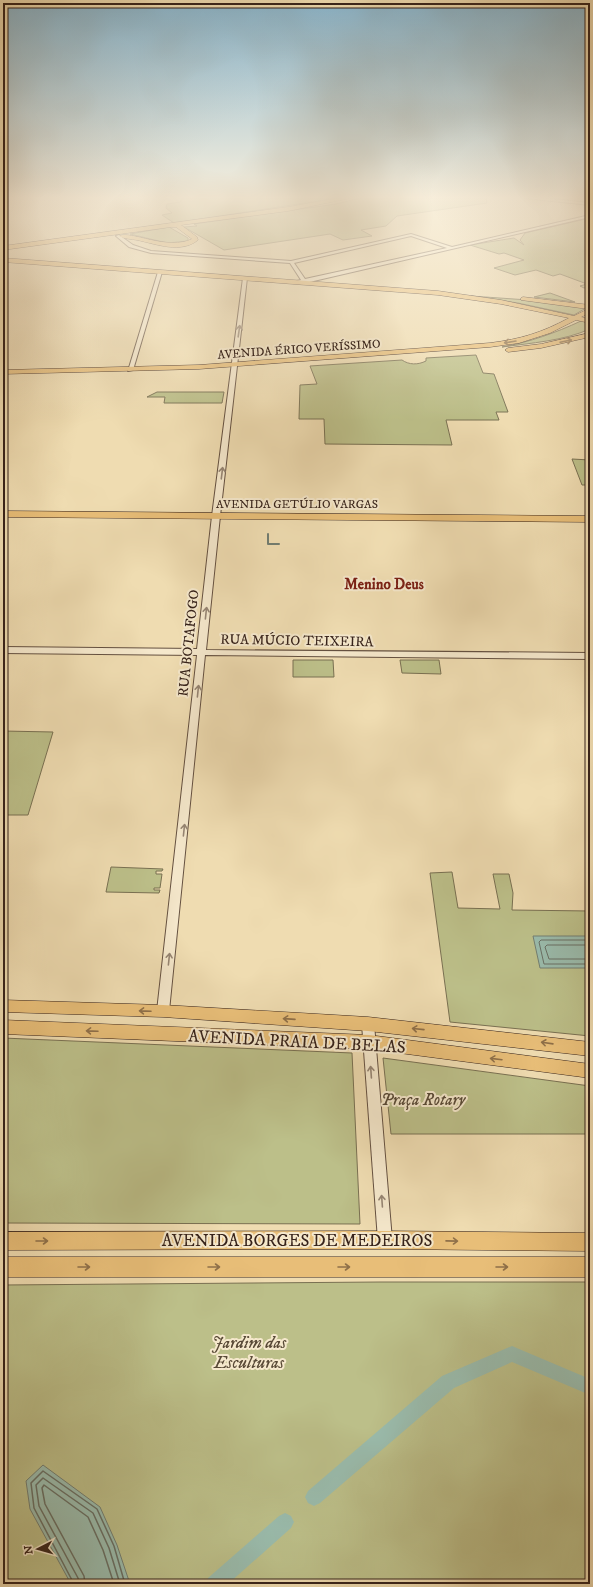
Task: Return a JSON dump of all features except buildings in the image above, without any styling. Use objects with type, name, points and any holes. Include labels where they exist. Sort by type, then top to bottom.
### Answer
[{"type":"main road","points":[[148,272],[438,293],[473,294],[589,308]]},
{"type":"main road","points":[[438,293],[501,302],[590,321]]},
{"type":"main road","name":"AVENIDA ÉRICO VERÍSSIMO","points":[[3,377],[157,374],[490,345],[518,341],[548,332],[577,318],[589,308]]},
{"type":"main road","name":"AVENIDA ÉRICO VERÍSSIMO","points":[[3,372],[234,367],[512,350],[562,342],[590,334]]},
{"type":"main road","name":"AVENIDA GETÚLIO VARGAS","points":[[3,510],[77,513]]},
{"type":"main road","name":"AVENIDA GETÚLIO VARGAS","points":[[3,514],[590,514]]},
{"type":"main road","name":"AVENIDA GETÚLIO VARGAS","points":[[322,514],[590,519]]},
{"type":"main road","name":"AVENIDA PRAIA DE BELAS","points":[[3,1006],[163,1011],[368,1024],[589,1049]]},
{"type":"main road","name":"AVENIDA PRAIA DE BELAS","points":[[3,1027],[369,1042],[590,1071]]},
{"type":"main road","name":"AVENIDA BORGES DE MEDEIROS","points":[[3,1241],[385,1240],[590,1242]]},
{"type":"main road","name":"AVENIDA BORGES DE MEDEIROS","points":[[3,1267],[590,1267]]},
{"type":"street","points":[[297,272],[302,282],[345,272]]},
{"type":"street","points":[[130,370],[160,273]]},
{"type":"street","name":"RUA BOTAFOGO","points":[[163,1011],[244,279]]},
{"type":"street","name":"RUA MÚCIO TEIXEIRA","points":[[3,650],[590,656]]},
{"type":"street","points":[[368,1024],[385,1240]]},
{"type":"green space","points":[[506,272],[527,272],[515,275]]},
{"type":"green space","points":[[542,272],[590,272],[590,286],[584,288],[580,286],[587,284],[560,274],[553,276]]},
{"type":"green space","points":[[550,293],[575,302],[534,297]]},
{"type":"green space","points":[[471,296],[528,300],[586,308],[574,315],[518,303]]},
{"type":"green space","points":[[581,321],[590,323],[590,329],[558,339],[502,347],[542,337]]},
{"type":"green space","points":[[476,355],[483,373],[494,374],[508,412],[496,412],[499,420],[446,420],[452,445],[325,444],[324,419],[299,419],[300,385],[317,384],[310,366],[402,360],[411,364],[417,364],[426,361],[426,358]]},
{"type":"green space","points":[[157,392],[224,392],[222,403],[164,403],[165,397],[147,397]]},
{"type":"green space","points":[[572,459],[590,460],[590,485],[582,485]]},
{"type":"green space","points":[[293,660],[333,660],[334,677],[293,677]]},
{"type":"green space","points":[[400,660],[439,660],[441,674],[402,673]]},
{"type":"green space","points":[[3,731],[53,732],[28,815],[3,815]]},
{"type":"green space","points":[[111,867],[163,869],[162,871],[156,871],[156,874],[162,874],[160,888],[154,888],[154,890],[160,890],[159,893],[106,892]]},
{"type":"green space","points":[[452,872],[458,908],[500,909],[493,874],[509,874],[513,893],[512,910],[590,911],[590,1036],[450,1022],[430,873]]},
{"type":"green space","points":[[3,1038],[352,1053],[360,1224],[3,1223]]},
{"type":"green space","name":"Praça Rotary","points":[[383,1058],[590,1086],[590,1134],[391,1134]]},
{"type":"green space","name":"Jardim das Esculturas","points":[[590,1282],[590,1584],[3,1584],[3,1285]]},
{"type":"water","points":[[533,936],[590,936],[590,968],[540,968]]},
{"type":"water","points":[[43,1465],[100,1507],[117,1545],[130,1584],[71,1584],[30,1509],[26,1481]]},
{"type":"waterway","points":[[268,534],[268,544],[279,544]]},
{"type":"waterway","points":[[314,1497],[448,1382],[512,1354],[590,1387]]},
{"type":"waterway","points":[[214,1584],[285,1522]]},
{"type":"district","name":"Menino Deus","points":[[384,584]]}]
